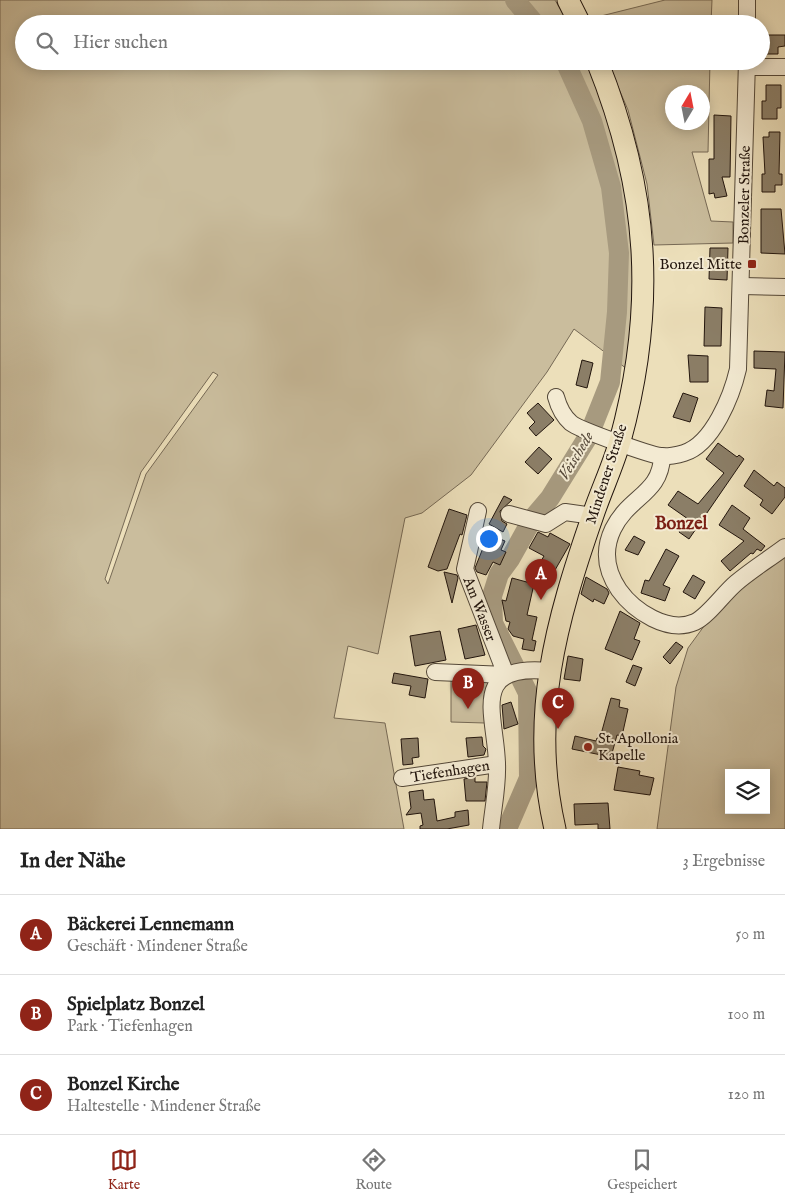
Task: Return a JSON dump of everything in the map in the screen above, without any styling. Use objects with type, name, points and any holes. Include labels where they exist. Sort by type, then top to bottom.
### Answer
[{"type":"main road","points":[[568,0],[576,15]]},
{"type":"main road","name":"Mindener Straße","points":[[555,829],[547,777],[539,671],[620,442],[636,376],[643,310],[644,263],[630,158],[615,105],[601,70]]},
{"type":"street","points":[[747,0],[747,15]]},
{"type":"street","points":[[770,66],[785,67]]},
{"type":"street","name":"Bonzeler Straße","points":[[556,397],[564,416],[572,424],[662,456],[685,453],[700,442],[725,408],[734,388],[738,369],[742,286],[747,70]]},
{"type":"street","points":[[742,286],[785,287]]},
{"type":"street","points":[[662,456],[661,470],[655,484],[637,497],[621,515],[613,530],[607,551],[611,578],[621,593],[640,611],[663,622],[683,625],[696,621],[736,583],[785,546]]},
{"type":"street","name":"Am Wasser","points":[[478,511],[465,569],[509,675]]},
{"type":"street","points":[[516,516],[550,524],[565,512],[593,516]]},
{"type":"street","points":[[435,672],[509,675],[539,671]]},
{"type":"street","name":"Tiefenhagen","points":[[491,829],[497,764],[490,701],[498,682],[509,675]]},
{"type":"street","name":"Tiefenhagen","points":[[402,778],[497,764]]},
{"type":"shaded area","points":[[0,0],[555,0],[564,15],[15,15],[15,70],[591,70],[623,158],[637,252],[627,369],[574,329],[547,372],[471,475],[422,513],[405,518],[378,654],[348,646],[334,718],[385,723],[404,829],[0,829]],"holes":[[[213,372],[218,375],[146,474],[108,584],[105,579],[141,472]]]},
{"type":"shaded area","points":[[665,0],[712,0],[711,15],[605,15]]},
{"type":"shaded area","points":[[611,70],[710,70],[709,85],[665,85],[665,130],[708,130],[708,152],[692,152],[711,221],[733,222],[733,243],[654,245],[647,184],[628,110]]},
{"type":"shaded area","points":[[785,554],[785,829],[657,829],[676,687],[688,648],[718,607]]},
{"type":"shaded area","points":[[490,680],[484,696],[485,723],[451,722],[451,681]]},
{"type":"building","points":[[770,35],[785,35],[785,46],[778,47],[778,54],[770,54]]},
{"type":"building","points":[[766,85],[781,85],[781,108],[777,108],[777,119],[762,119],[762,101],[766,101]]},
{"type":"building","points":[[714,115],[731,116],[730,177],[722,177],[727,196],[715,198],[714,193],[709,194],[709,159],[714,159]]},
{"type":"building","points":[[769,132],[780,132],[779,174],[782,174],[782,185],[775,185],[775,192],[762,192],[762,174],[765,174],[763,137],[769,137]]},
{"type":"building","points":[[761,209],[781,209],[785,254],[761,253]]},
{"type":"building","points":[[710,248],[728,248],[727,280],[709,279]]},
{"type":"building","points":[[705,307],[722,308],[721,346],[704,346]]},
{"type":"building","points":[[754,351],[785,352],[783,408],[765,406],[767,390],[774,391],[776,369],[754,368]]},
{"type":"building","points":[[688,355],[708,356],[708,382],[690,382]]},
{"type":"building","points":[[582,360],[593,363],[587,388],[576,385]]},
{"type":"building","points":[[683,393],[698,398],[690,422],[673,417]]},
{"type":"building","points":[[538,403],[554,420],[536,436],[529,428],[535,422],[527,413]]},
{"type":"building","points":[[718,443],[737,457],[739,455],[744,459],[689,539],[679,532],[688,519],[668,505],[678,491],[698,504],[724,473],[706,459]]},
{"type":"building","points":[[539,447],[552,459],[538,474],[525,462]]},
{"type":"building","points":[[754,470],[774,486],[777,482],[785,488],[785,497],[772,514],[760,505],[763,500],[744,486]]},
{"type":"building","points":[[504,496],[512,500],[500,511],[502,521],[507,524],[503,532],[489,524]]},
{"type":"building","points":[[732,505],[750,518],[743,529],[765,546],[761,551],[757,549],[753,554],[751,553],[730,571],[721,561],[744,541],[719,525]]},
{"type":"building","points":[[449,509],[467,515],[462,535],[460,534],[447,569],[438,571],[428,567]]},
{"type":"building","points":[[538,532],[548,537],[550,533],[570,544],[551,577],[537,568],[544,556],[529,548]]},
{"type":"building","points":[[634,536],[645,542],[638,555],[625,550]]},
{"type":"building","points":[[495,537],[505,541],[501,550],[506,552],[500,565],[493,562],[486,575],[477,572],[475,568],[483,548],[489,551]]},
{"type":"building","points":[[666,549],[679,556],[663,585],[670,588],[665,601],[641,593],[645,580],[649,581]]},
{"type":"building","points":[[444,572],[457,575],[458,578],[452,603]]},
{"type":"building","points":[[693,575],[705,582],[695,599],[683,592]]},
{"type":"building","points":[[586,577],[607,589],[609,593],[604,604],[594,599],[593,602],[581,594]]},
{"type":"building","points":[[512,578],[534,584],[527,615],[537,617],[532,640],[536,641],[534,651],[522,649],[524,639],[513,636],[508,629],[510,622],[506,621],[502,600],[506,601]]},
{"type":"building","points":[[620,611],[640,623],[634,639],[640,641],[632,660],[605,649]]},
{"type":"building","points":[[476,625],[485,655],[465,659],[458,629]]},
{"type":"building","points":[[440,631],[446,660],[415,666],[410,636]]},
{"type":"building","points":[[676,642],[683,647],[670,664],[663,657]]},
{"type":"building","points":[[568,656],[583,659],[580,681],[564,679]]},
{"type":"building","points":[[633,665],[642,668],[635,686],[626,682]]},
{"type":"building","points":[[394,673],[428,679],[425,698],[409,695],[411,686],[392,683]]},
{"type":"building","points":[[611,698],[620,700],[619,707],[628,709],[622,736],[617,735],[611,757],[572,749],[575,736],[596,741],[597,738],[600,738]]},
{"type":"building","points":[[511,702],[518,724],[504,729],[502,705]]},
{"type":"building","points":[[482,737],[483,746],[486,749],[484,755],[468,757],[466,738]]},
{"type":"building","points":[[418,738],[419,757],[412,758],[413,764],[403,765],[401,739]]},
{"type":"building","points":[[618,767],[640,771],[639,775],[654,778],[650,795],[614,790]]},
{"type":"building","points":[[475,777],[475,782],[487,782],[485,801],[466,801],[464,779]]},
{"type":"building","points":[[423,790],[424,800],[434,799],[437,821],[455,817],[455,812],[468,810],[469,825],[447,829],[420,829],[420,826],[423,825],[421,813],[406,815],[411,808],[409,792]]},
{"type":"building","points":[[608,803],[610,829],[598,829],[598,824],[575,825],[574,804]]},
{"type":"waterway","name":"Veischede","points":[[515,0],[528,15]]},
{"type":"waterway","name":"Veischede","points":[[507,829],[529,778],[528,693],[493,623],[492,596],[499,574],[510,559],[533,518],[550,498],[589,435],[610,382],[617,312],[619,253],[611,187],[592,121],[569,70]]},
{"type":"place","name":"Bonzel Mitte","points":[[752,264]]},
{"type":"place","name":"Bäckerei Lennemann","points":[[541,600]]},
{"type":"place","name":"Spielplatz Bonzel","points":[[468,709]]},
{"type":"place","name":"Bonzel Kirche","points":[[558,729]]},
{"type":"place","name":"St. Apollonia Kapelle","points":[[588,747]]},
{"type":"district","name":"Bonzel","points":[[681,523]]}]
